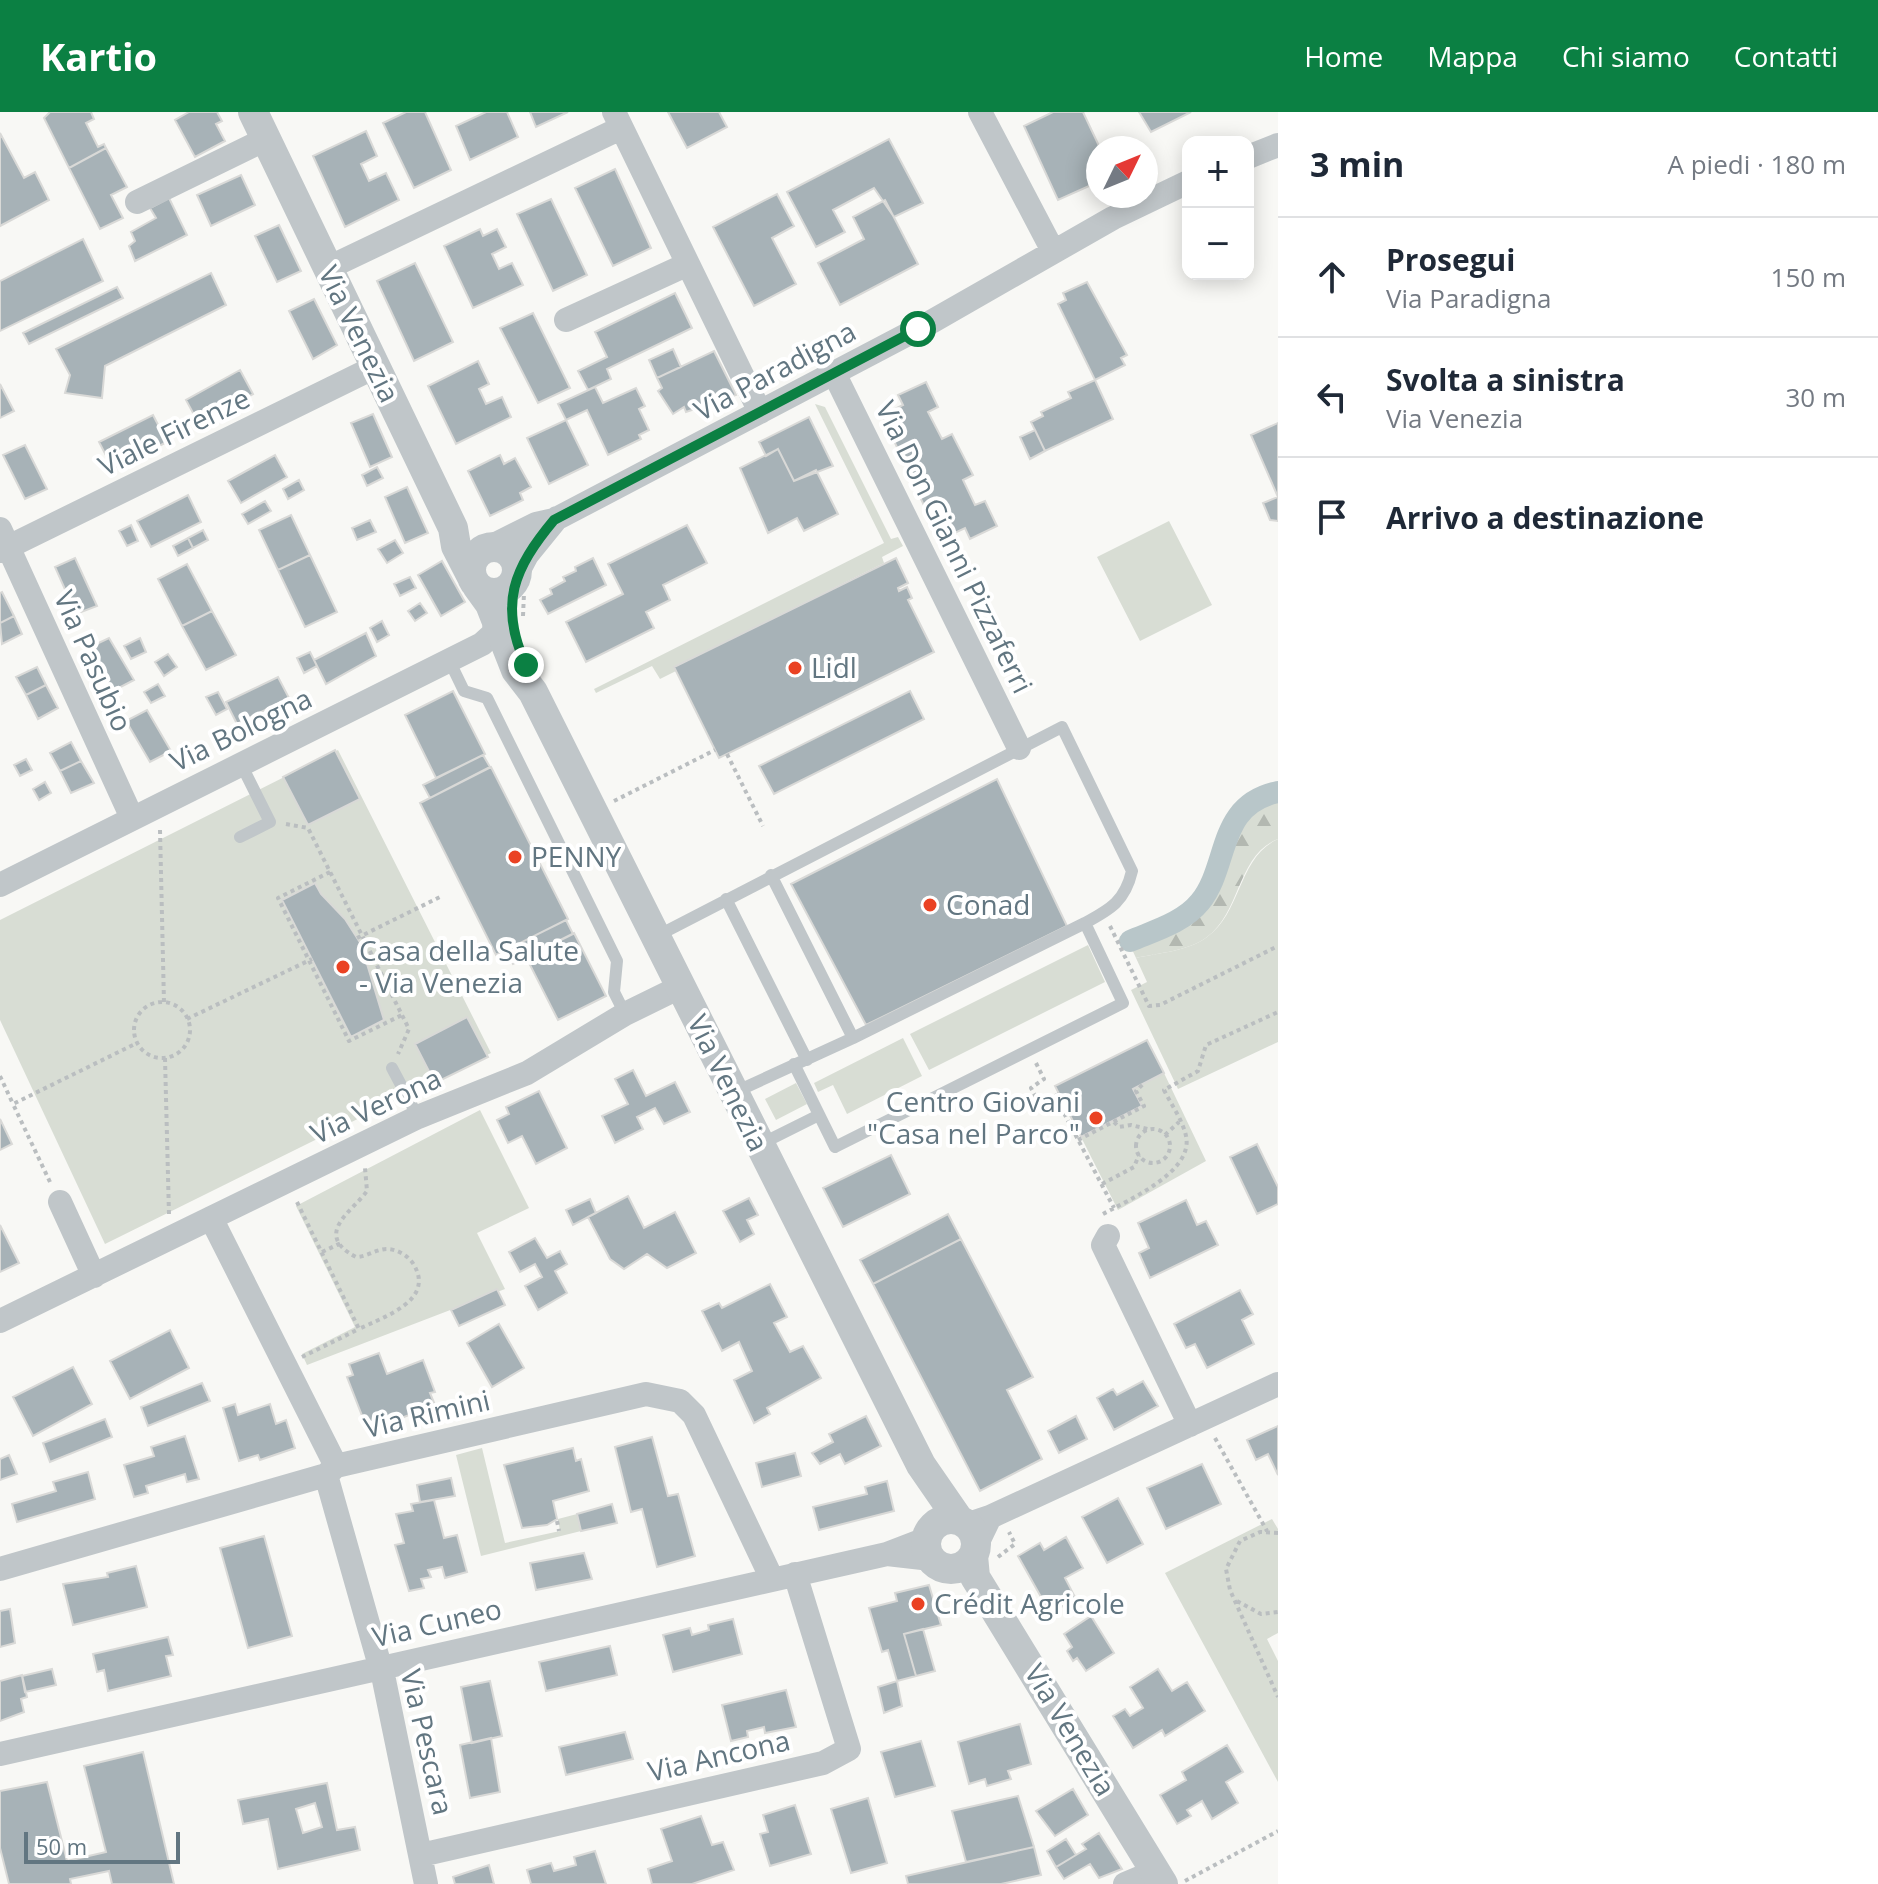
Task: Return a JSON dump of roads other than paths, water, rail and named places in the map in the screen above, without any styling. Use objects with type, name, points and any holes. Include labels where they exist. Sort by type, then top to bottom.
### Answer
[{"type":"street","points":[[980,112],[1053,251]]},
{"type":"street","points":[[328,268],[617,120],[760,412]]},
{"type":"street","name":"Via Venezia","points":[[137,202],[259,126],[453,528],[456,546],[496,620],[516,670],[533,692]]},
{"type":"street","points":[[1254,155],[1278,145]]},
{"type":"street","name":"Via Paradigna","points":[[489,547],[536,524],[557,518],[760,412],[1053,251],[1182,185]]},
{"type":"street","points":[[566,320],[688,264]]},
{"type":"street","name":"Viale Firenze","points":[[3,542],[375,367]]},
{"type":"street","name":"Via Don Gianni Pizzaferri","points":[[834,373],[1019,748]]},
{"type":"street","name":"Via Paradigna","points":[[517,575],[530,549],[557,518]]},
{"type":"street","points":[[453,528],[474,546],[489,547],[510,552],[517,575],[501,593],[490,593],[475,581],[474,558],[489,547]]},
{"type":"street","name":"Via Pasubio","points":[[3,542],[147,823]]},
{"type":"street","name":"Via Venezia","points":[[517,575],[512,605],[513,628],[533,692],[958,1544],[1166,1880]]},
{"type":"street","name":"Via Bologna","points":[[0,885],[147,823],[241,764],[491,638],[496,620]]},
{"type":"street","name":"Via Verona","points":[[0,1321],[418,1117],[527,1073],[625,1014],[680,987]]},
{"type":"street","points":[[60,1202],[94,1276]]},
{"type":"street","name":"Via Pescara","points":[[211,1218],[331,1470],[380,1667],[426,1884]]},
{"type":"street","points":[[1108,1236],[1103,1245],[1197,1422]]},
{"type":"street","name":"Via Cuneo","points":[[0,1754],[784,1576],[887,1554],[958,1544],[1278,1384]]},
{"type":"street","name":"Via Rimini","points":[[0,1569],[331,1470],[646,1394],[663,1395],[680,1401],[694,1415],[784,1576]]},
{"type":"street","name":"Via Ancona","points":[[421,1855],[823,1763],[849,1749],[784,1576]]},
{"type":"street","points":[[1125,1884],[1166,1880]]},
{"type":"lane","points":[[449,660],[464,691],[487,698],[617,961],[614,992],[625,1014]]},
{"type":"lane","points":[[655,937],[1062,727],[1132,871],[1127,893],[1104,913],[1085,923],[853,1038],[733,1093]]},
{"type":"lane","points":[[240,837],[270,822],[241,764]]},
{"type":"lane","points":[[771,875],[853,1038]]},
{"type":"lane","points":[[726,899],[807,1060]]},
{"type":"lane","points":[[794,1064],[835,1147],[1123,1003],[1085,923]]},
{"type":"lane","points":[[392,1068],[418,1117]]},
{"type":"lane","points":[[759,1145],[819,1115]]},
{"type":"waterway","points":[[1130,941],[1185,916],[1200,902],[1216,871],[1234,823],[1244,809],[1258,799],[1278,792]]},
{"type":"place","name":"Lidl","points":[[795,668]]},
{"type":"place","name":"PENNY","points":[[515,857]]},
{"type":"place","name":"Conad","points":[[930,905]]},
{"type":"place","name":"Casa della Salute - Via Venezia","points":[[343,967]]},
{"type":"place","name":"Centro Giovani \"Casa nel Parco\"","points":[[1096,1118]]},
{"type":"place","name":"Crédit Agricole","points":[[918,1604]]}]
